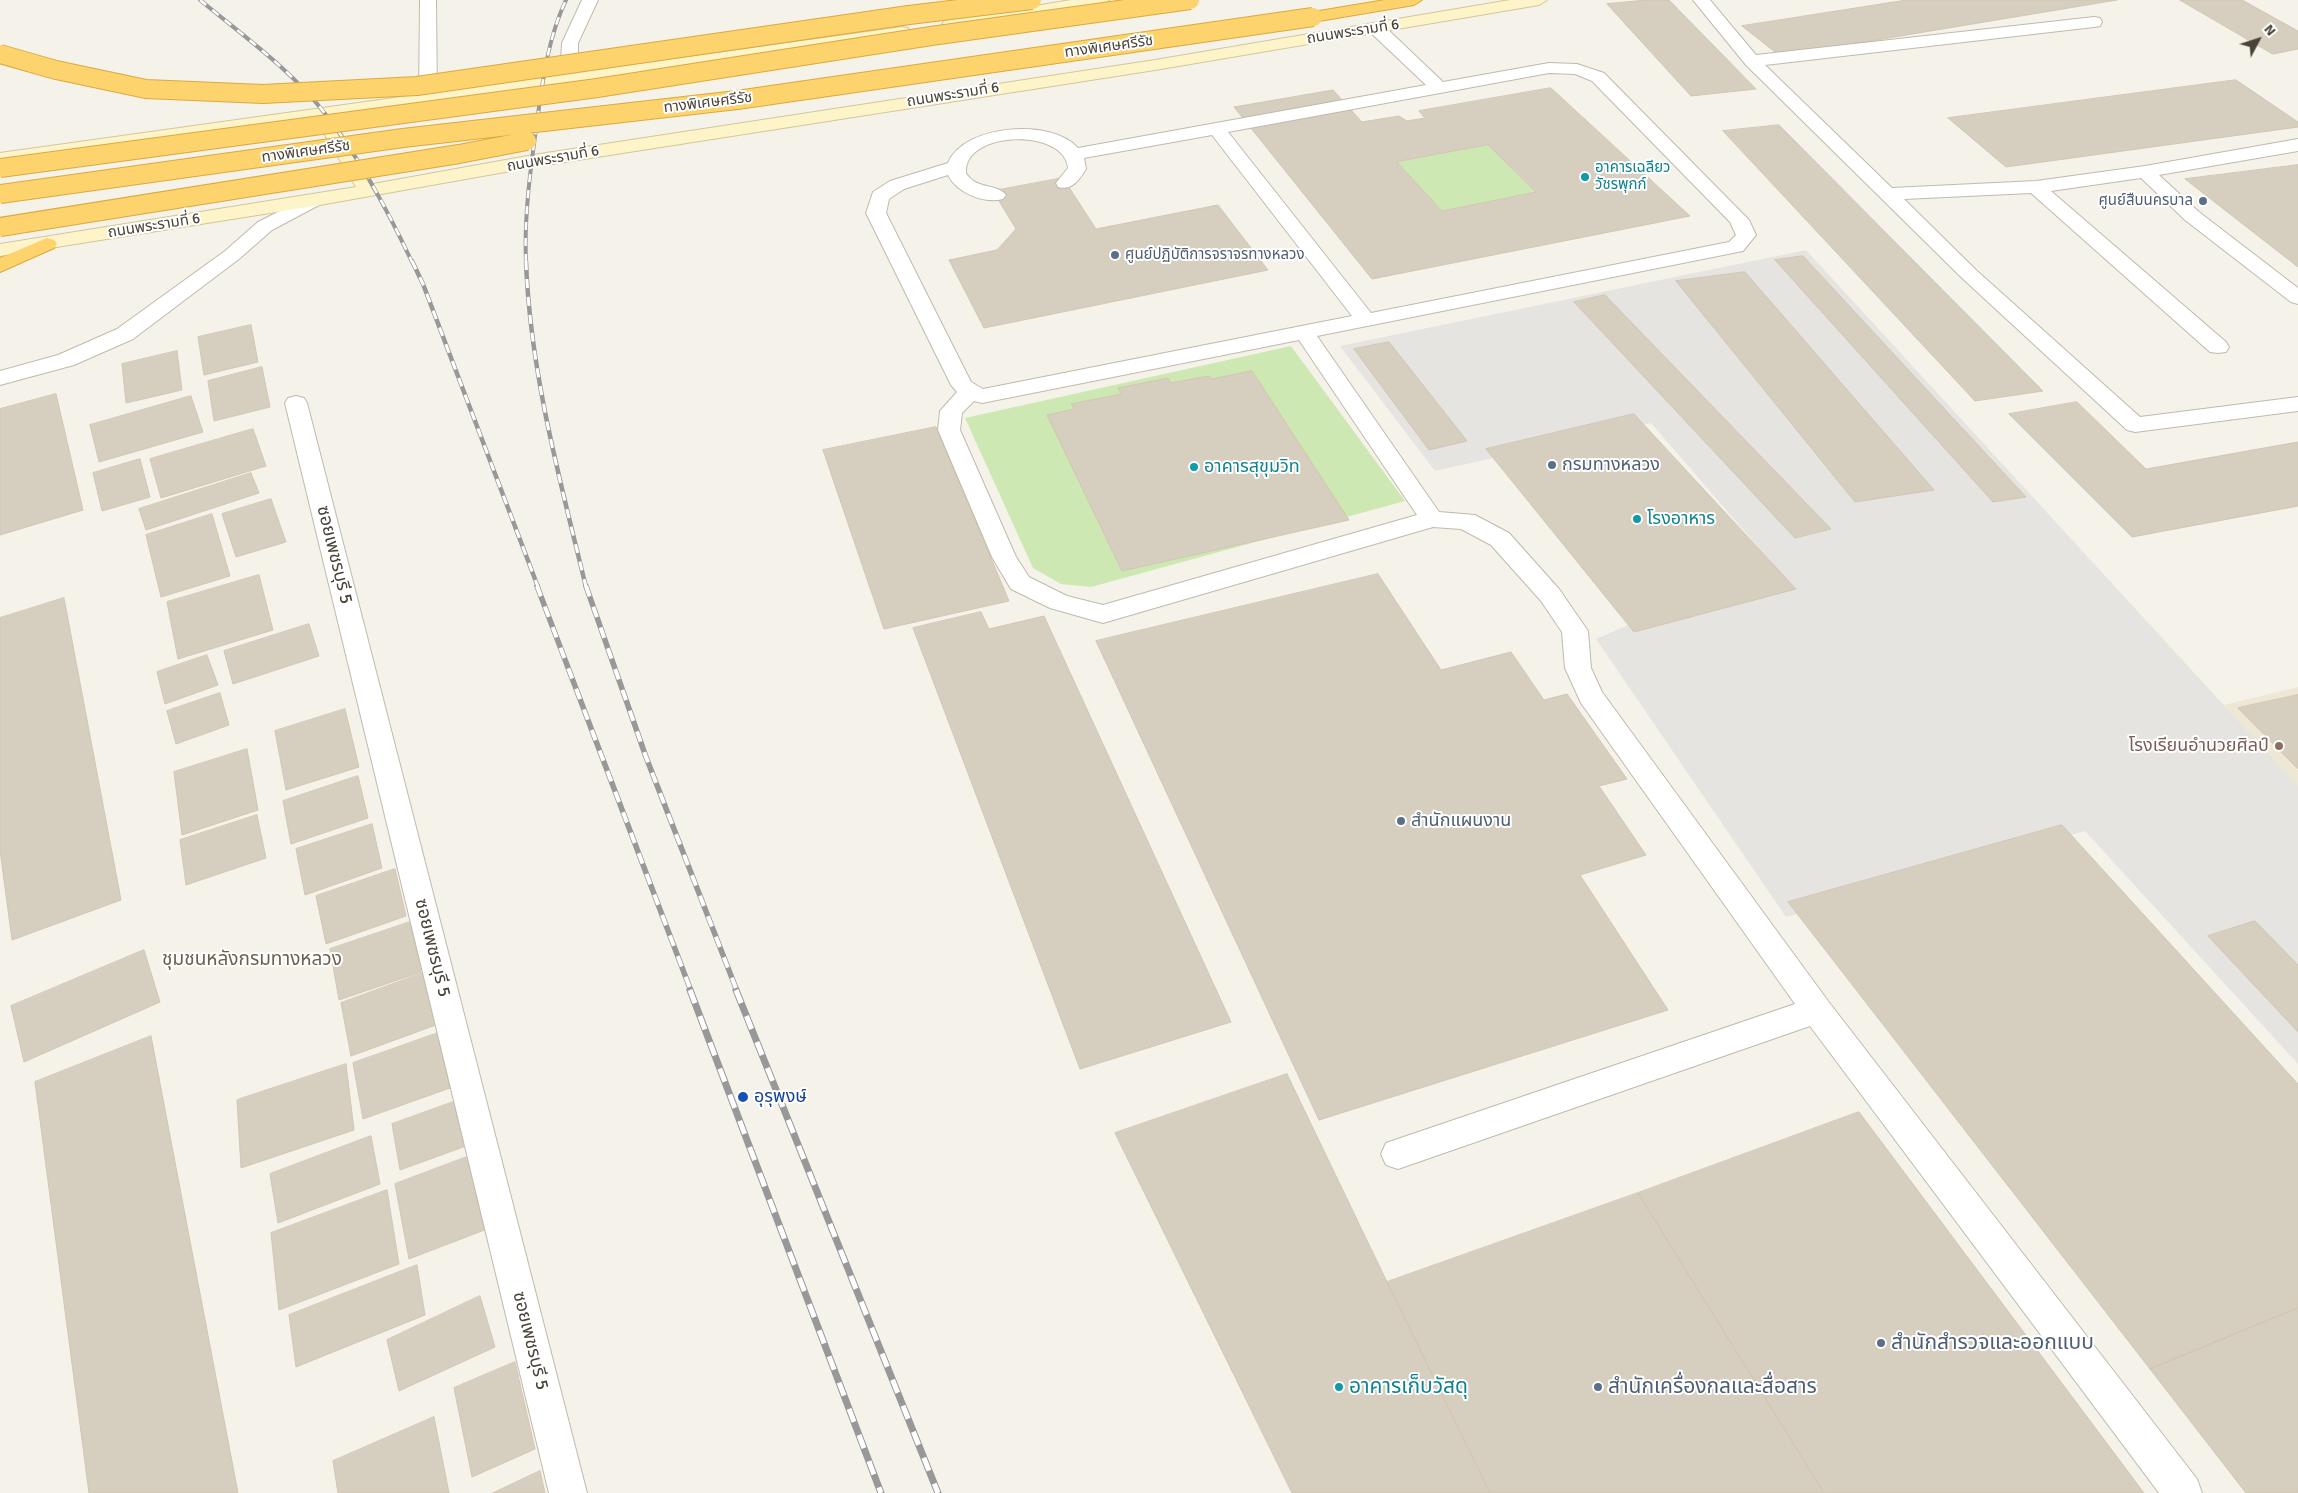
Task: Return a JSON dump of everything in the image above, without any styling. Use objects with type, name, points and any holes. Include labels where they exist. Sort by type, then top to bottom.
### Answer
[{"type":"highway","points":[[0,54],[56,70],[146,89],[263,94],[407,87],[909,14],[1032,0]]},
{"type":"highway","name":"ทางพิเศษศรีรัช","points":[[0,168],[597,88],[931,36],[1190,0]]},
{"type":"highway","name":"ทางพิเศษศรีรัช","points":[[0,194],[403,138],[737,100],[1314,17],[1414,0]]},
{"type":"highway","points":[[0,227],[459,154],[737,100]]},
{"type":"highway","points":[[0,266],[47,244]]},
{"type":"main road","points":[[0,159],[955,24],[1101,0]]},
{"type":"main road","name":"ถนนพระรามที่ 6","points":[[0,250],[47,244],[367,190],[1376,28],[1539,0]]},
{"type":"main road","points":[[321,114],[367,190]]},
{"type":"street","points":[[428,0],[428,99]]},
{"type":"street","points":[[569,79],[570,43],[590,0]]},
{"type":"street","points":[[1702,0],[1752,61],[1890,194],[1969,274],[2135,425],[2298,404]]},
{"type":"street","points":[[1752,61],[2094,22]]},
{"type":"street","points":[[1376,28],[1439,88]]},
{"type":"street","points":[[955,167],[897,185],[880,196],[876,213],[962,385],[970,392],[982,396],[1736,247],[1746,235],[1739,220],[1598,77],[1577,69],[1549,68],[1074,154]]},
{"type":"street","points":[[1216,128],[1366,320]]},
{"type":"street","points":[[996,195],[967,186],[958,177],[955,167],[958,157],[967,148],[997,136],[1038,136],[1056,141],[1070,149],[1077,158],[1077,169],[1066,183]]},
{"type":"street","points":[[1890,194],[2036,187],[2146,172],[2298,145]]},
{"type":"street","points":[[2146,172],[2192,216],[2298,298]]},
{"type":"street","points":[[2036,187],[2218,347]]},
{"type":"street","points":[[0,378],[66,360],[125,334],[232,255],[265,226],[314,200]]},
{"type":"street","points":[[1304,332],[1432,519]]},
{"type":"street","points":[[970,392],[951,411],[948,430],[1004,557],[1020,583],[1059,602],[1102,614],[1432,519],[1466,521],[1500,539],[1550,595],[1575,631],[1578,668],[1590,696],[1817,1010],[2183,1493]]},
{"type":"street","name":"ซอยเพชรบุรี 5","points":[[296,403],[568,1493]]},
{"type":"street","points":[[1398,1154],[1817,1010]]},
{"type":"shaded area","points":[[1806,250],[2298,786],[2298,1064],[2085,831],[1786,917],[1596,639],[1772,563],[1651,423],[1435,471],[1340,346]]},
{"type":"shaded area","name":"โรงเรียนอำนวยศิลป์","points":[[2298,687],[2298,787],[2224,705]]},
{"type":"green space","points":[[1488,145],[1536,192],[1442,211],[1397,162]]},
{"type":"green space","points":[[1291,346],[1405,501],[1091,587],[1061,584],[1033,568],[965,418]]},
{"type":"building","points":[[1669,0],[1756,89],[1691,96],[1607,4]]},
{"type":"building","points":[[1907,0],[2117,0],[1780,56],[1742,26]]},
{"type":"building","points":[[2180,0],[2242,0],[2298,31],[2298,49],[2273,54]]},
{"type":"building","points":[[2236,80],[2298,122],[2298,127],[2006,167],[1948,118]]},
{"type":"building","name":"อาคารเฉลียว วัชรพุกก์","points":[[1551,88],[1690,216],[1372,279],[1234,107],[1333,90],[1362,122],[1399,116],[1407,121],[1425,118],[1419,111]],"holes":[[[1488,145],[1536,192],[1442,211],[1397,162]]]},
{"type":"building","points":[[1779,125],[2043,391],[1975,401],[1723,131]]},
{"type":"building","points":[[2298,165],[2298,267],[2185,179]]},
{"type":"building","name":"ศูนย์ปฏิบัติการจราจรทางหลวง","points":[[1063,178],[1096,229],[1218,205],[1268,270],[984,328],[949,260],[997,250],[1016,229],[993,191]]},
{"type":"building","points":[[1803,256],[2026,497],[1993,502],[1775,260]]},
{"type":"building","points":[[1745,272],[1934,490],[1855,502],[1676,281]]},
{"type":"building","points":[[1605,295],[1831,529],[1795,538],[1574,302]]},
{"type":"building","points":[[251,325],[258,362],[204,375],[198,337]]},
{"type":"building","points":[[1389,342],[1467,441],[1429,450],[1354,349]]},
{"type":"building","points":[[177,351],[182,390],[126,403],[122,364]]},
{"type":"building","points":[[262,367],[270,407],[214,421],[208,381]]},
{"type":"building","name":"อาคารสุขุมวิท","points":[[1252,371],[1349,520],[1122,571],[1047,415],[1074,409],[1071,404],[1121,394],[1118,388],[1168,378],[1171,383],[1209,376],[1211,379]]},
{"type":"building","points":[[56,394],[83,510],[0,535],[0,409]]},
{"type":"building","points":[[191,396],[203,432],[99,462],[90,425]]},
{"type":"building","points":[[2077,402],[2146,469],[2298,442],[2298,506],[2132,537],[2009,414]]},
{"type":"building","name":"โรงอาหาร","points":[[1634,414],[1796,589],[1634,632],[1486,449]]},
{"type":"building","points":[[936,427],[1009,601],[884,629],[823,450]]},
{"type":"building","points":[[253,429],[266,466],[161,498],[150,459]]},
{"type":"building","points":[[140,459],[150,497],[102,511],[93,473]]},
{"type":"building","points":[[251,473],[259,493],[146,530],[139,509]]},
{"type":"building","points":[[271,499],[286,542],[236,557],[222,514]]},
{"type":"building","points":[[212,514],[230,576],[161,597],[146,535]]},
{"type":"building","name":"สำนักแผนงาน","points":[[1378,574],[1441,670],[1511,652],[1544,700],[1567,694],[1627,779],[1599,786],[1646,855],[1580,875],[1668,1010],[1319,1120],[1096,641]]},
{"type":"building","points":[[259,575],[273,630],[178,659],[167,602]]},
{"type":"building","points":[[64,598],[121,900],[12,940],[0,850],[0,618]]},
{"type":"building","points":[[981,612],[989,629],[1044,616],[1231,1022],[1080,1069],[913,628]]},
{"type":"building","points":[[309,624],[319,656],[233,684],[224,651]]},
{"type":"building","points":[[207,655],[218,685],[165,704],[157,672]]},
{"type":"building","points":[[220,693],[229,725],[176,744],[167,711]]},
{"type":"building","points":[[2298,695],[2298,769],[2238,708]]},
{"type":"building","points":[[345,709],[359,767],[286,790],[275,731]]},
{"type":"building","points":[[247,749],[258,810],[182,835],[174,772]]},
{"type":"building","points":[[358,776],[368,818],[291,844],[283,801]]},
{"type":"building","points":[[257,815],[266,858],[186,885],[180,840]]},
{"type":"building","points":[[372,824],[382,868],[305,895],[296,849]]},
{"type":"building","points":[[2062,825],[2298,1084],[2298,1308],[2150,1369],[1788,902]]},
{"type":"building","points":[[395,869],[406,916],[326,944],[316,896]]},
{"type":"building","points":[[2255,921],[2298,965],[2298,1032],[2208,936]]},
{"type":"building","points":[[410,922],[421,972],[339,1000],[330,949]]},
{"type":"building","points":[[144,950],[160,1002],[24,1062],[11,1006]]},
{"type":"building","points":[[423,973],[436,1025],[351,1056],[341,1003]]},
{"type":"building","points":[[438,1033],[450,1088],[363,1119],[353,1063]]},
{"type":"building","points":[[151,1036],[238,1493],[89,1493],[35,1082]]},
{"type":"building","points":[[346,1064],[354,1130],[241,1168],[237,1100]]},
{"type":"building","name":"อาคารเก็บวัสดุ","points":[[1287,1074],[1490,1493],[1292,1493],[1115,1133]]},
{"type":"building","points":[[456,1101],[466,1146],[400,1170],[392,1124]]},
{"type":"building","name":"สำนักสำรวจและออกแบบ","points":[[1859,1112],[2144,1493],[1824,1493],[1638,1193]]},
{"type":"building","points":[[371,1136],[380,1184],[278,1223],[270,1174]]},
{"type":"building","points":[[472,1155],[487,1229],[409,1259],[395,1184]]},
{"type":"building","points":[[387,1190],[399,1264],[279,1310],[271,1233]]},
{"type":"building","name":"สำนักเครื่องกลและสื่อสาร","points":[[1638,1193],[1824,1493],[1490,1493],[1387,1282]]},
{"type":"building","points":[[417,1265],[425,1315],[296,1367],[289,1315]]},
{"type":"building","points":[[480,1296],[495,1347],[399,1391],[387,1340]]},
{"type":"building","points":[[2298,1308],[2298,1493],[2246,1493],[2150,1369]]},
{"type":"building","points":[[515,1362],[535,1449],[472,1477],[454,1388]]},
{"type":"building","points":[[434,1417],[449,1493],[338,1493],[333,1461]]},
{"type":"building","points":[[540,1471],[545,1493],[493,1493]]},
{"type":"railway","points":[[200,0],[283,69],[326,115],[351,150],[373,186],[412,262]]},
{"type":"railway","points":[[526,261],[528,196],[546,63],[554,31],[566,0]]},
{"type":"railway","points":[[412,261],[423,284],[538,587]]},
{"type":"railway","points":[[526,261],[533,344],[540,385],[586,587]]},
{"type":"railway","points":[[537,586],[691,991]]},
{"type":"railway","points":[[586,586],[646,757],[737,991]]},
{"type":"railway","points":[[690,990],[881,1493]]},
{"type":"railway","points":[[736,990],[938,1493]]},
{"type":"place","name":"อาคารเฉลียว วัชรพุกก์","points":[[1585,177]]},
{"type":"place","name":"ศูนย์สืบนครบาล","points":[[2203,201]]},
{"type":"place","name":"ศูนย์ปฏิบัติการจราจรทางหลวง","points":[[1115,255]]},
{"type":"place","name":"กรมทางหลวง","points":[[1552,465]]},
{"type":"place","name":"อาคารสุขุมวิท","points":[[1194,467]]},
{"type":"place","name":"โรงอาหาร","points":[[1637,519]]},
{"type":"place","name":"โรงเรียนอำนวยศิลป์","points":[[2279,746]]},
{"type":"place","name":"สำนักแผนงาน","points":[[1401,821]]},
{"type":"place","name":"อุรุพงษ์","points":[[743,1097]]},
{"type":"place","name":"สำนักสำรวจและออกแบบ","points":[[1881,1343]]},
{"type":"place","name":"อาคารเก็บวัสดุ","points":[[1339,1387]]},
{"type":"place","name":"สำนักเครื่องกลและสื่อสาร","points":[[1598,1387]]},
{"type":"district","name":"ชุมชนหลังกรมทางหลวง","points":[[252,960]]}]
